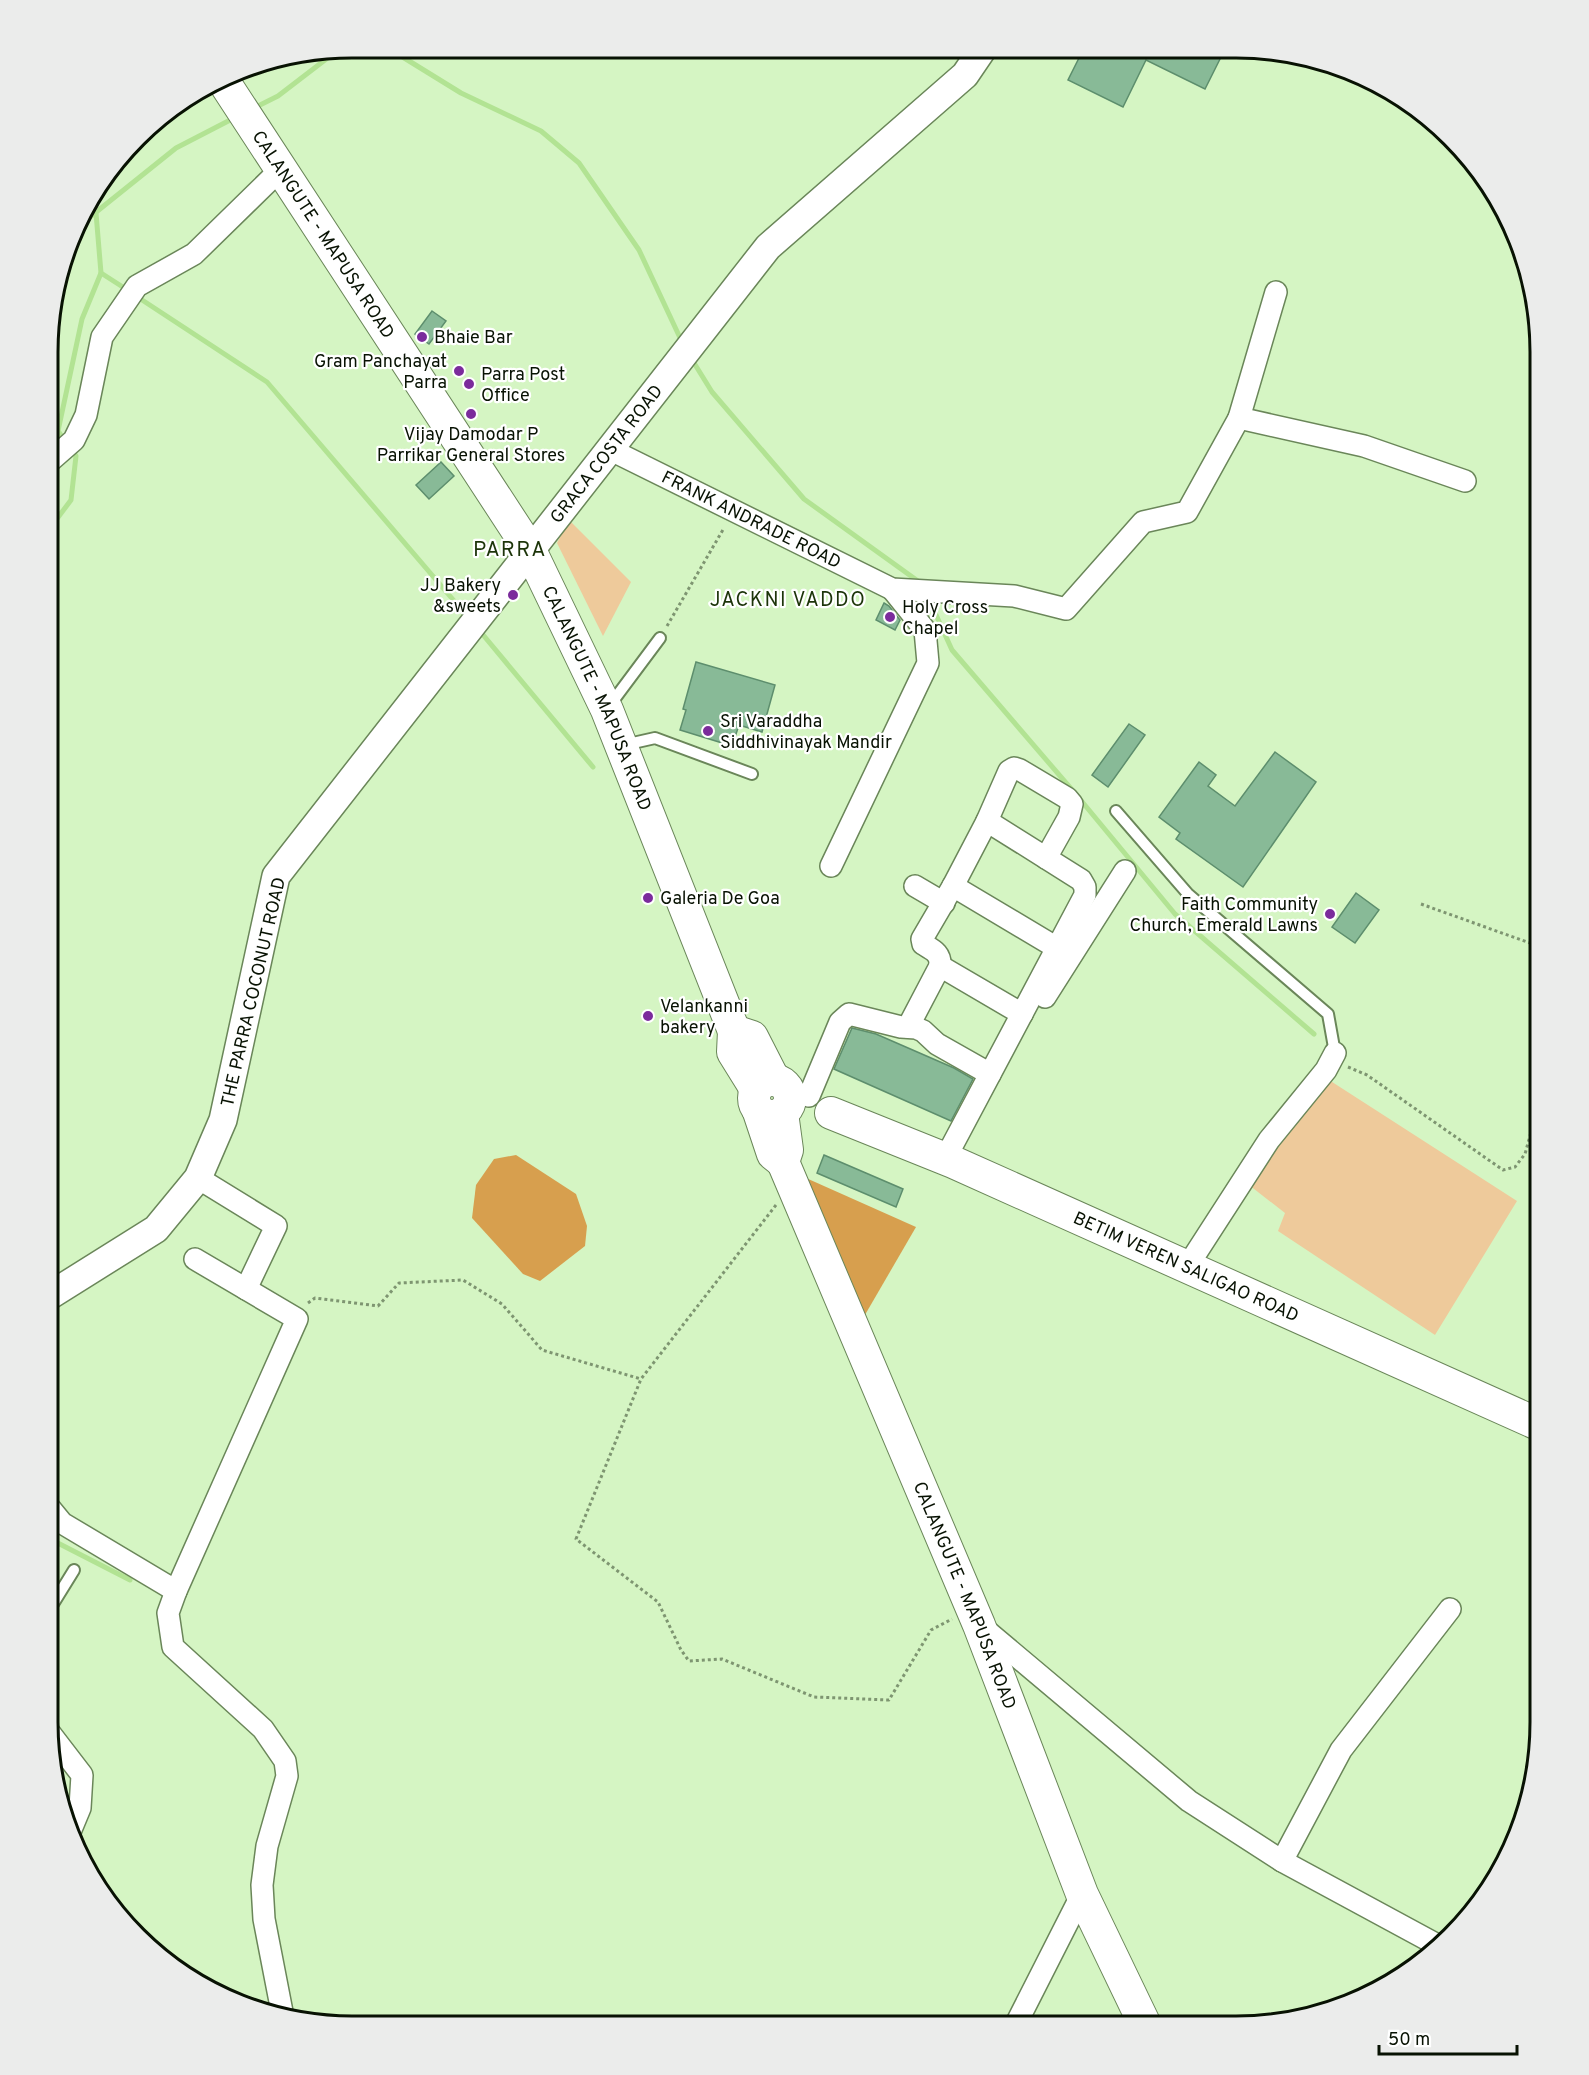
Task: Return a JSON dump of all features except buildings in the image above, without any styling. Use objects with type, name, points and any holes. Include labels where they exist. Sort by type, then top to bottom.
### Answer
[{"type":"main road","name":"CALANGUTE - MAPUSA ROAD","points":[[238,103],[530,550],[607,710],[734,1031],[733,1052],[786,1100],[787,1173],[975,1616],[1082,1894],[1141,2016]]},
{"type":"main road","name":"BETIM VEREN SALIGAO ROAD","points":[[786,1100],[949,1161],[1530,1421]]},
{"type":"street","name":"GRACA COSTA ROAD","points":[[530,550],[768,247],[965,75],[977,58]]},
{"type":"street","points":[[58,454],[74,440],[86,415],[102,337],[137,286],[194,254],[281,169]]},
{"type":"street","points":[[892,589],[1014,596],[1066,609],[1143,522],[1187,512],[1239,418],[1276,292]]},
{"type":"street","points":[[1239,418],[1364,446],[1465,482]]},
{"type":"street","name":"FRANK ANDRADE ROAD","points":[[609,449],[892,589]]},
{"type":"street","name":"THE PARRA COCONUT ROAD","points":[[58,1290],[156,1228],[198,1178],[223,1120],[276,876],[530,550]]},
{"type":"street","points":[[831,866],[928,663],[925,630],[892,589]]},
{"type":"street","points":[[908,1027],[940,966],[941,959],[938,953],[923,944],[922,939],[949,895],[987,821],[1009,771],[1014,768],[1067,798],[1072,804],[1072,811],[1046,858]]},
{"type":"street","points":[[949,1161],[990,1074],[1085,895],[1085,887],[1081,880],[987,821]]},
{"type":"street","points":[[949,1161],[1041,1004],[1125,871]]},
{"type":"street","points":[[915,886],[949,895],[1057,948]]},
{"type":"street","points":[[940,966],[1022,1014]]},
{"type":"street","points":[[786,1100],[843,1017],[849,1014],[923,1031],[937,1044],[990,1074]]},
{"type":"street","points":[[1187,1267],[1269,1140],[1326,1070],[1335,1053]]},
{"type":"street","points":[[198,1178],[276,1226],[246,1289]]},
{"type":"street","points":[[195,1259],[297,1319],[168,1613],[173,1647],[263,1729],[285,1761],[287,1776],[267,1846],[262,1884],[264,1919],[281,2007]]},
{"type":"street","points":[[58,1518],[62,1523],[176,1591]]},
{"type":"street","points":[[1282,1861],[1341,1750],[1450,1609]]},
{"type":"street","points":[[975,1616],[1189,1801],[1282,1861],[1431,1942]]},
{"type":"street","points":[[59,1745],[82,1774],[80,1808],[75,1820]]},
{"type":"street","points":[[1020,2016],[1082,1894]]},
{"type":"lane","points":[[607,710],[660,638]]},
{"type":"lane","points":[[621,745],[655,738],[752,774]]},
{"type":"lane","points":[[1116,811],[1188,894],[1328,1014],[1335,1053]]},
{"type":"lane","points":[[58,1596],[74,1570]]},
{"type":"path","points":[[660,638],[734,511]]},
{"type":"path","points":[[1421,904],[1530,943]]},
{"type":"path","points":[[1335,1053],[1342,1064],[1367,1074],[1503,1170],[1515,1167],[1525,1154],[1530,1136]]},
{"type":"path","points":[[787,1173],[641,1379],[576,1539],[658,1602],[681,1650],[689,1661],[722,1659],[814,1697],[889,1700],[931,1630],[975,1616]]},
{"type":"path","points":[[288,1314],[315,1299],[378,1306],[399,1283],[463,1280],[502,1304],[543,1350],[641,1379]]},
{"type":"shaded area","points":[[569,520],[631,582],[603,636],[557,543]]},
{"type":"shaded area","points":[[1329,1080],[1517,1201],[1435,1335],[1278,1231],[1285,1213],[1249,1185]]},
{"type":"shaded area","points":[[516,1155],[576,1194],[587,1226],[585,1246],[540,1281],[523,1274],[472,1218],[476,1185],[494,1159]]},
{"type":"shaded area","points":[[806,1178],[916,1227],[862,1320]]},
{"type":"waterway","points":[[404,58],[461,93],[541,131],[579,163],[639,250],[682,342]]},
{"type":"waterway","points":[[252,109],[278,96],[325,60]]},
{"type":"waterway","points":[[94,214],[176,148],[236,117]]},
{"type":"waterway","points":[[65,441],[58,431],[82,319],[101,273],[96,213]]},
{"type":"waterway","points":[[101,273],[129,291]]},
{"type":"waterway","points":[[136,296],[267,382],[467,616]]},
{"type":"waterway","points":[[691,358],[712,392],[804,499],[922,584]]},
{"type":"waterway","points":[[58,517],[71,500],[76,456],[71,449]]},
{"type":"waterway","points":[[927,595],[952,650],[1073,791]]},
{"type":"waterway","points":[[479,630],[593,767]]},
{"type":"waterway","points":[[1079,798],[1175,914],[1314,1034]]},
{"type":"waterway","points":[[58,1543],[130,1580]]},
{"type":"place","name":"Bhaie Bar","points":[[422,337]]},
{"type":"place","name":"Gram Panchayat Parra","points":[[459,371]]},
{"type":"place","name":"Parra Post Office","points":[[469,384]]},
{"type":"place","name":"Vijay Damodar P Parrikar General Stores","points":[[471,414]]},
{"type":"place","name":"JJ Bakery &sweets","points":[[513,595]]},
{"type":"place","name":"Holy Cross Chapel","points":[[890,617]]},
{"type":"place","name":"Sri Varaddha Siddhivinayak Mandir","points":[[708,731]]},
{"type":"place","name":"Galeria De Goa","points":[[648,898]]},
{"type":"place","name":"Faith Community Church, Emerald Lawns","points":[[1330,914]]},
{"type":"place","name":"Velankanni bakery","points":[[648,1016]]},
{"type":"district","name":"PARRA","points":[[510,549]]},
{"type":"district","name":"JACKNI VADDO","points":[[788,599]]}]
